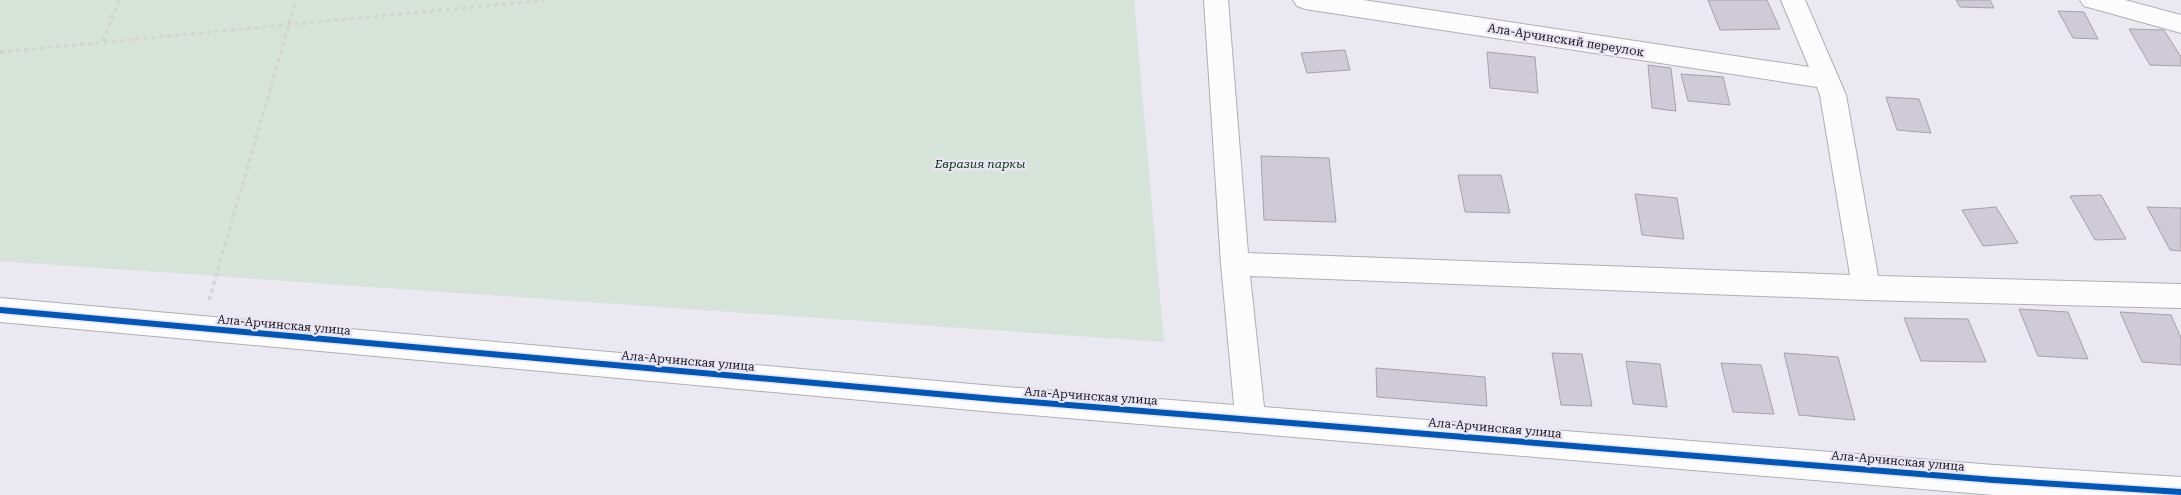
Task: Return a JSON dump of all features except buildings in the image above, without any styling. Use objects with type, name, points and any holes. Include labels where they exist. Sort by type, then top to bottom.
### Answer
[{"type":"street","points":[[1216,0],[1250,419]]},
{"type":"street","name":"Ала-Арчинский переулок","points":[[1306,0],[1827,79]]},
{"type":"street","points":[[1793,0],[1833,95],[1866,288]]},
{"type":"street","points":[[2092,0],[2181,24]]},
{"type":"street","points":[[1236,264],[1866,288],[2181,296]]},
{"type":"street","name":"Ала-Арчинская улица","points":[[0,310],[994,400],[1250,419],[1994,487],[2181,492]]},
{"type":"path","points":[[103,41],[119,0]]},
{"type":"path","points":[[201,328],[296,0]]},
{"type":"path","points":[[0,52],[548,0]]},
{"type":"green space","name":"Евразия паркы","points":[[0,0],[1134,0],[1164,342],[0,261]]},
{"type":"cycle path","points":[[0,310],[994,399],[1994,480],[2181,492]]}]
